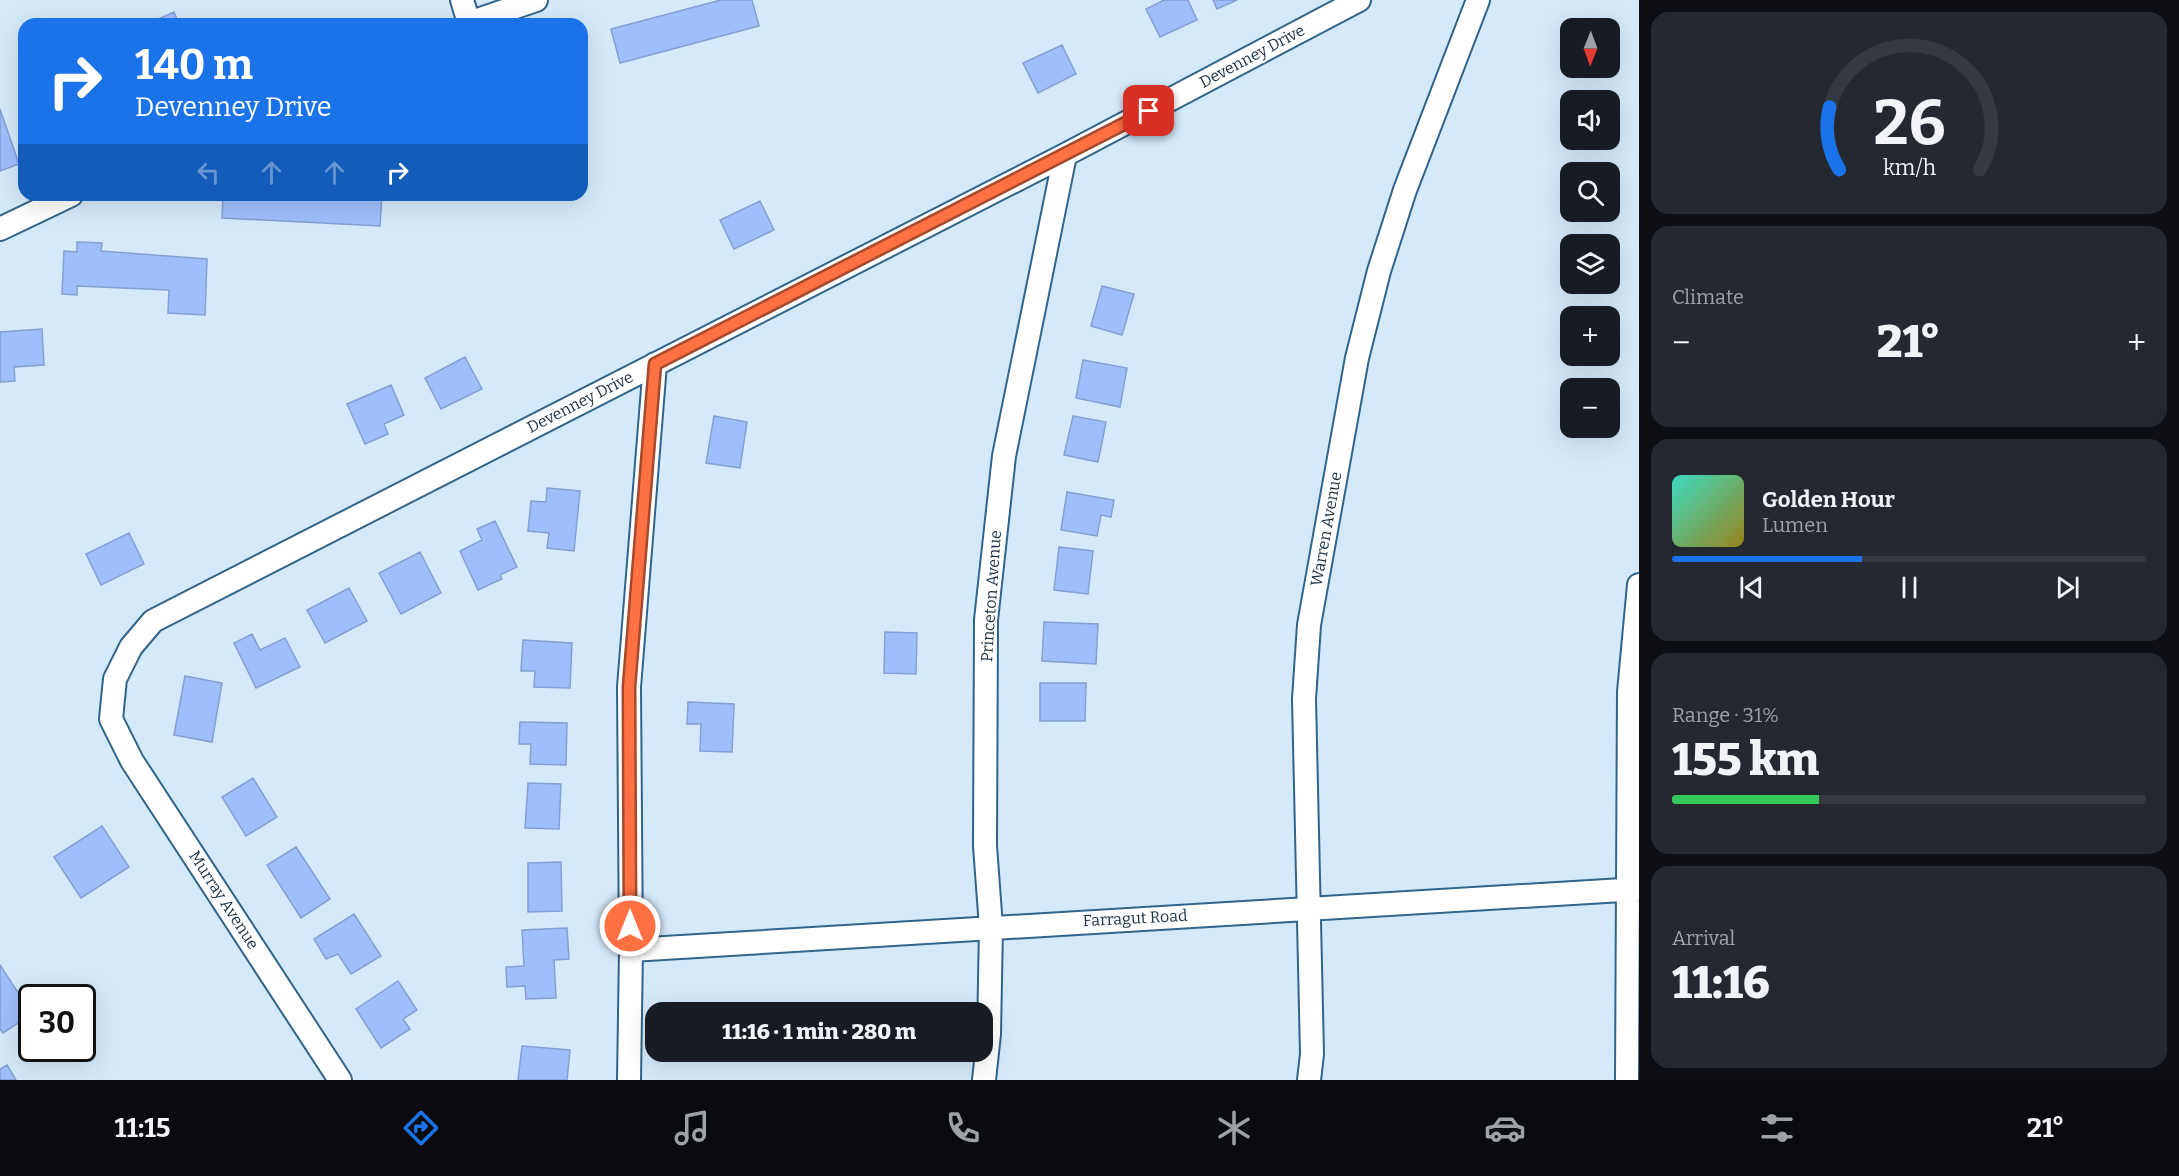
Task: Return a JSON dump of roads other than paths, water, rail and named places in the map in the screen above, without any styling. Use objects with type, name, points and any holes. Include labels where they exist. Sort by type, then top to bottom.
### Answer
[{"type":"street","points":[[462,0],[466,18]]},
{"type":"street","points":[[482,18],[536,0]]},
{"type":"street","name":"Devenney Drive","points":[[111,719],[115,679],[131,647],[153,621],[1065,155],[1359,0]]},
{"type":"street","name":"Warren Avenue","points":[[1309,1080],[1312,1054],[1304,699],[1309,625],[1357,358],[1379,271],[1405,190],[1478,0]]},
{"type":"street","name":"Princeton Avenue","points":[[984,1080],[989,1034],[991,927],[985,846],[986,620],[1004,456],[1065,155]]},
{"type":"street","points":[[0,229],[58,201]]},
{"type":"street","points":[[629,1080],[631,950],[629,687],[655,364]]},
{"type":"street","points":[[1628,1080],[1634,889],[1629,692],[1639,585]]},
{"type":"street","name":"Murray Avenue","points":[[111,719],[132,761],[340,1080]]},
{"type":"street","name":"Farragut Road","points":[[631,950],[1634,889]]}]
